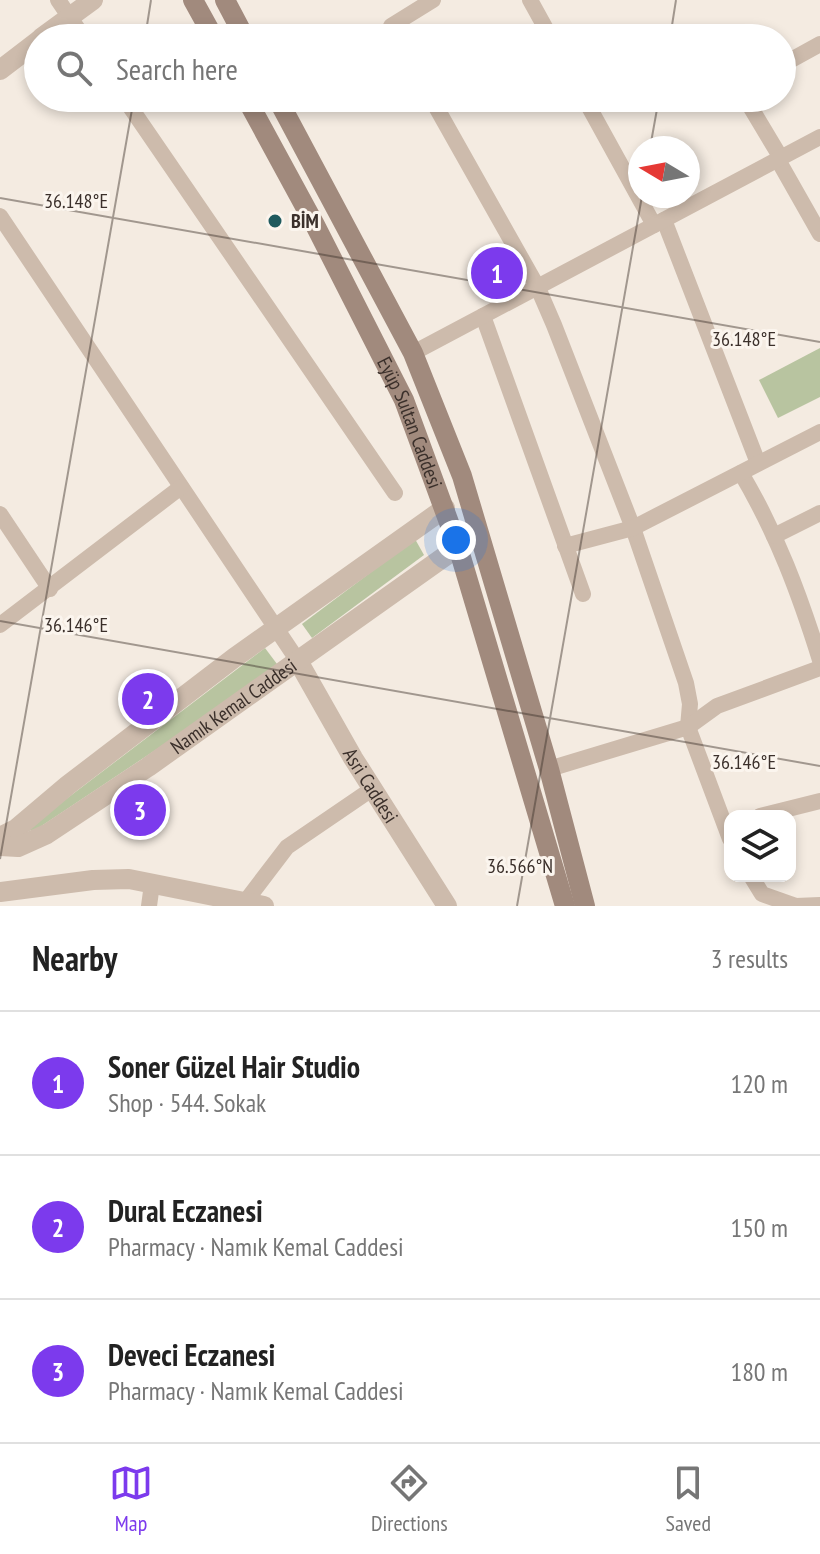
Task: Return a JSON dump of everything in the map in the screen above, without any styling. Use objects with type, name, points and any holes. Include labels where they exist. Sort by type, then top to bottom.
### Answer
[{"type":"main road","points":[[193,0],[206,24]]},
{"type":"main road","points":[[225,0],[238,24]]},
{"type":"main road","name":"Eyüp Sultan Caddesi","points":[[253,112],[404,400],[458,547],[565,906]]},
{"type":"main road","points":[[284,112],[413,353],[462,476],[549,769],[585,906]]},
{"type":"street","points":[[63,8],[93,0]]},
{"type":"street","points":[[404,24],[433,0]]},
{"type":"street","points":[[530,0],[543,24]]},
{"type":"street","points":[[796,57],[820,44]]},
{"type":"street","points":[[0,70],[24,51]]},
{"type":"street","points":[[134,112],[395,493]]},
{"type":"street","points":[[439,112],[538,288],[633,528],[686,683],[690,704],[688,727],[724,819]]},
{"type":"street","points":[[592,112],[659,222],[758,463]]},
{"type":"street","points":[[753,112],[820,234]]},
{"type":"street","points":[[413,353],[820,137]]},
{"type":"street","points":[[0,216],[298,661]]},
{"type":"street","points":[[483,316],[583,594]]},
{"type":"street","points":[[565,546],[633,528],[820,432]]},
{"type":"street","points":[[741,473],[796,584],[820,660]]},
{"type":"street","points":[[0,625],[181,487]]},
{"type":"street","points":[[0,837],[16,829],[80,775],[277,627],[445,508]]},
{"type":"street","points":[[774,536],[820,513]]},
{"type":"street","points":[[0,514],[50,589]]},
{"type":"street","name":"Namık Kemal Caddesi","points":[[0,848],[18,847],[47,834],[148,767],[458,547]]},
{"type":"street","name":"Asri Caddesi","points":[[298,661],[372,789],[447,906]]},
{"type":"street","points":[[549,769],[688,727],[717,706],[820,668]]},
{"type":"street","points":[[242,904],[287,847],[372,789]]},
{"type":"street","points":[[784,810],[820,801]]},
{"type":"street","points":[[0,848],[0,868]]},
{"type":"street","points":[[0,892],[93,880],[129,879],[264,906]]},
{"type":"street","points":[[755,882],[762,894],[796,906],[820,905]]},
{"type":"street","points":[[149,906],[152,884]]},
{"type":"green space","points":[[820,348],[820,397],[778,418],[759,380]]},
{"type":"green space","points":[[415,539],[424,555],[312,638],[302,624]]},
{"type":"green space","points":[[265,648],[277,664],[181,733],[37,829],[28,831],[28,828]]},
{"type":"place","name":"BİM","points":[[275,221]]},
{"type":"place","name":"Soner Güzel Hair Studio","points":[[497,273]]},
{"type":"place","name":"Dural Eczanesi","points":[[148,699]]},
{"type":"place","name":"Deveci Eczanesi","points":[[140,810]]}]
